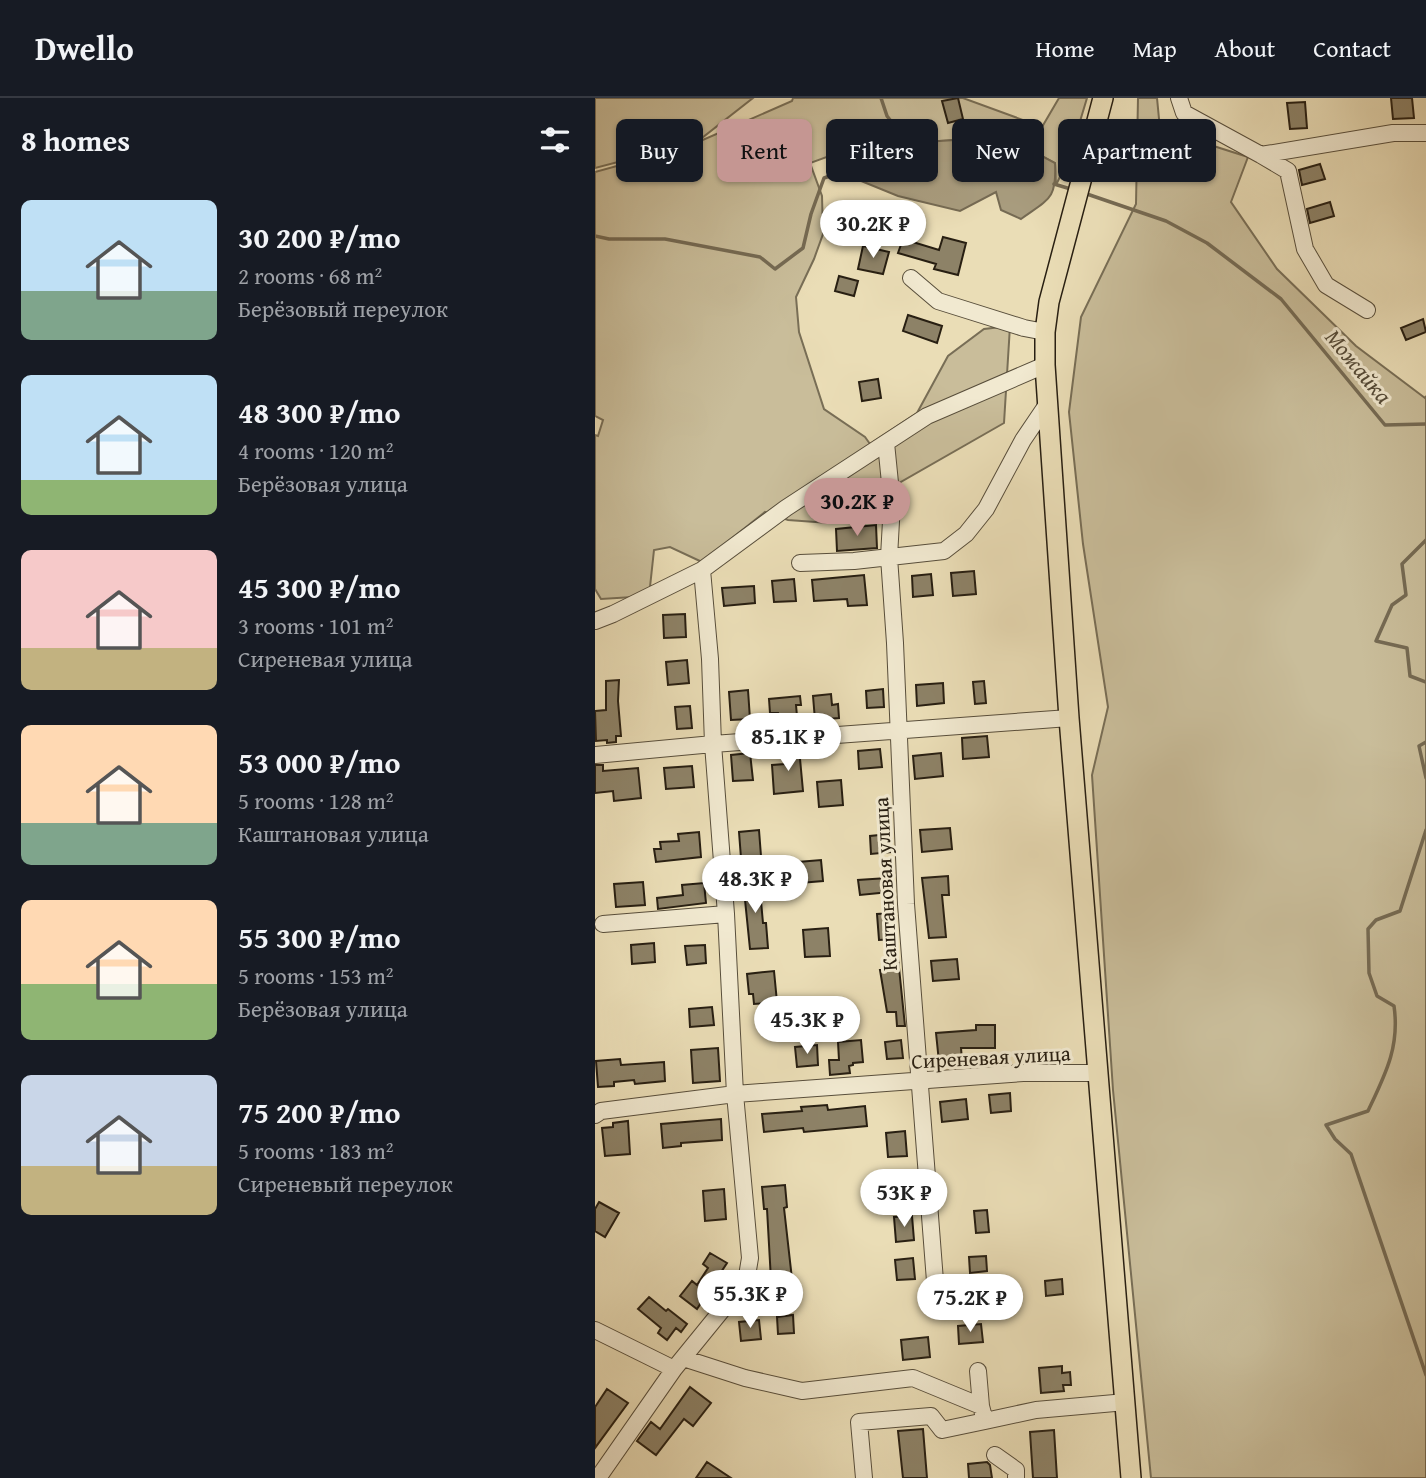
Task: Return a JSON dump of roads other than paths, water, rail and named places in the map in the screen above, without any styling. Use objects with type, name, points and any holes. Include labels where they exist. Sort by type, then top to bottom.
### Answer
[{"type":"main road","points":[[1103,98],[1049,302],[1045,365],[1069,718],[1131,1478]]},
{"type":"street","points":[[1179,98],[1184,113],[1288,171],[1305,249],[1326,285],[1367,310]]},
{"type":"street","points":[[1261,155],[1393,133],[1426,133]]},
{"type":"street","points":[[911,278],[938,301],[1045,332]]},
{"type":"street","points":[[595,621],[702,570],[786,508],[927,416],[1045,365]]},
{"type":"street","points":[[800,563],[944,551],[966,534],[986,509],[1023,440],[1046,406]]},
{"type":"street","name":"Каштановая улица","points":[[886,443],[892,503],[889,557],[906,904],[935,1281]]},
{"type":"street","points":[[598,1478],[678,1363],[730,1300],[745,1288],[750,1258],[735,1094],[710,659],[702,570]]},
{"type":"street","points":[[595,755],[1069,718]]},
{"type":"street","points":[[603,924],[726,914]]},
{"type":"street","name":"Сиреневая улица","points":[[595,1115],[601,1111],[735,1094],[1023,1073],[1098,1073]]},
{"type":"street","points":[[745,1288],[758,1295],[794,1292]]},
{"type":"street","points":[[595,1330],[678,1363],[802,1391],[913,1378],[983,1414]]},
{"type":"street","points":[[978,1371],[983,1414]]},
{"type":"street","points":[[864,1478],[859,1422],[931,1416],[942,1430],[983,1414],[1126,1402]]},
{"type":"street","points":[[995,1455],[1016,1470],[1016,1478]]},
{"type":"waterway","points":[[881,98],[889,119]]},
{"type":"waterway","points":[[595,236],[609,239],[665,239],[760,257],[775,269],[803,248],[811,214],[826,177]]},
{"type":"waterway","points":[[1054,184],[1074,190]]},
{"type":"waterway","name":"Можайка","points":[[1084,193],[1166,221],[1207,243],[1281,299],[1385,425],[1426,424]]},
{"type":"waterway","points":[[1426,540],[1402,564],[1406,595],[1392,605],[1376,641],[1407,648],[1410,676],[1426,682]]},
{"type":"waterway","points":[[1426,742],[1419,746],[1426,778]]},
{"type":"waterway","points":[[1426,830],[1400,911],[1376,920],[1368,929],[1369,973],[1377,996],[1394,1006],[1395,1035],[1390,1060],[1368,1111],[1326,1125],[1335,1139],[1351,1154],[1426,1375]]}]
